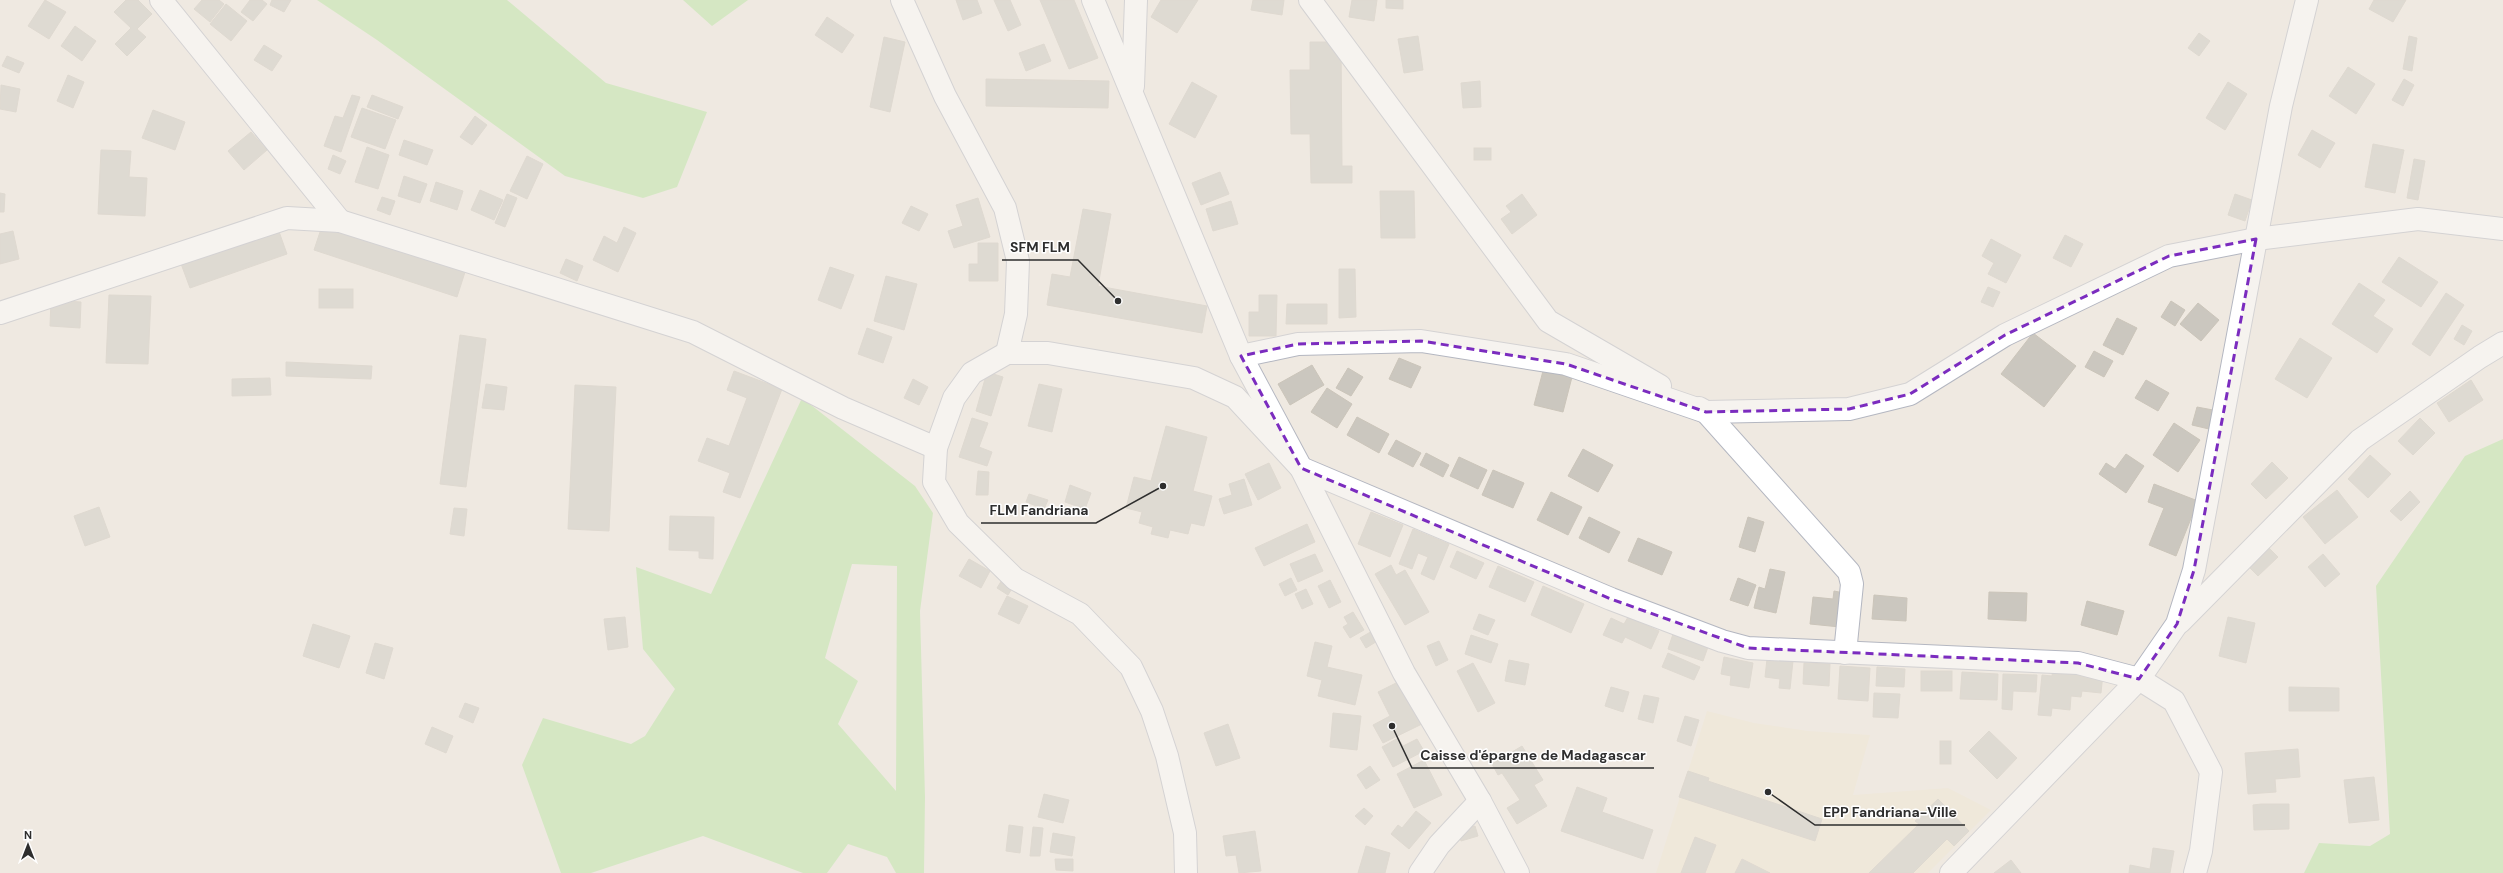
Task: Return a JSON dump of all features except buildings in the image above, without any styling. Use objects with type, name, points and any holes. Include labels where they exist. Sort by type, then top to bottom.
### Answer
[{"type":"street","points":[[161,0],[340,221]]},
{"type":"street","points":[[902,0],[945,96],[1005,208],[1018,261],[1016,314],[1007,353]]},
{"type":"street","points":[[1093,0],[1241,356],[1301,468],[1404,673],[1480,801],[1518,873]]},
{"type":"street","points":[[1132,95],[1136,0]]},
{"type":"street","points":[[1310,0],[1548,321],[1706,412],[1850,572],[1852,584],[1845,653]]},
{"type":"street","points":[[2177,624],[2194,570],[2281,106],[2307,0]]},
{"type":"street","points":[[0,313],[287,218],[340,221],[693,332],[843,408],[936,448]]},
{"type":"street","points":[[1241,356],[1298,344],[1421,341],[1566,364],[1706,412],[1849,409],[1910,394],[2005,335],[2170,256],[2256,239],[2418,219],[2503,229]]},
{"type":"street","points":[[1951,873],[2139,679],[2177,624],[2360,440],[2480,357],[2503,344]]},
{"type":"street","points":[[1186,873],[1184,833],[1167,756],[1152,712],[1131,667],[1080,614],[1014,579],[958,523],[934,482],[936,448],[954,398],[972,373],[1007,353],[1048,353],[1194,378],[1235,397],[1301,468],[1611,599],[1722,641],[1748,648],[2078,663],[2139,679],[2174,701],[2211,772],[2201,851],[2195,873]]},
{"type":"street","points":[[1420,873],[1439,845],[1480,801]]},
{"type":"highlighted area","points":[[2256,239],[2194,570],[2177,624],[2139,679],[2078,663],[1748,648],[1611,599],[1301,468],[1241,356],[1298,344],[1421,341],[1566,364],[1706,412],[1849,409],[1910,394],[2005,335],[2169,256]]},
{"type":"shaded area","points":[[1707,711],[1754,723],[1808,731],[1870,735],[1853,795],[1948,788],[1991,810],[1928,873],[1656,873]]},
{"type":"green space","points":[[317,0],[507,0],[606,83],[707,112],[677,187],[643,198],[565,176],[377,40]]},
{"type":"green space","points":[[683,0],[748,0],[712,26]]},
{"type":"green space","points":[[802,398],[915,486],[933,513],[920,611],[925,797],[924,873],[896,873],[887,857],[848,844],[827,873],[803,873],[703,836],[591,873],[561,873],[522,765],[543,718],[631,744],[645,736],[675,689],[643,649],[636,567],[711,594]],"holes":[[[852,564],[897,566],[896,791],[838,724],[858,681],[825,658]]]},
{"type":"green space","points":[[2503,439],[2503,873],[2304,873],[2319,843],[2370,846],[2390,834],[2376,586],[2465,456]]},
{"type":"place","name":"SFM FLM","points":[[1118,301]]},
{"type":"place","name":"FLM Fandriana","points":[[1163,486]]},
{"type":"place","name":"Caisse d'épargne de Madagascar","points":[[1392,726]]},
{"type":"place","name":"EPP Fandriana-Ville","points":[[1768,792]]}]
